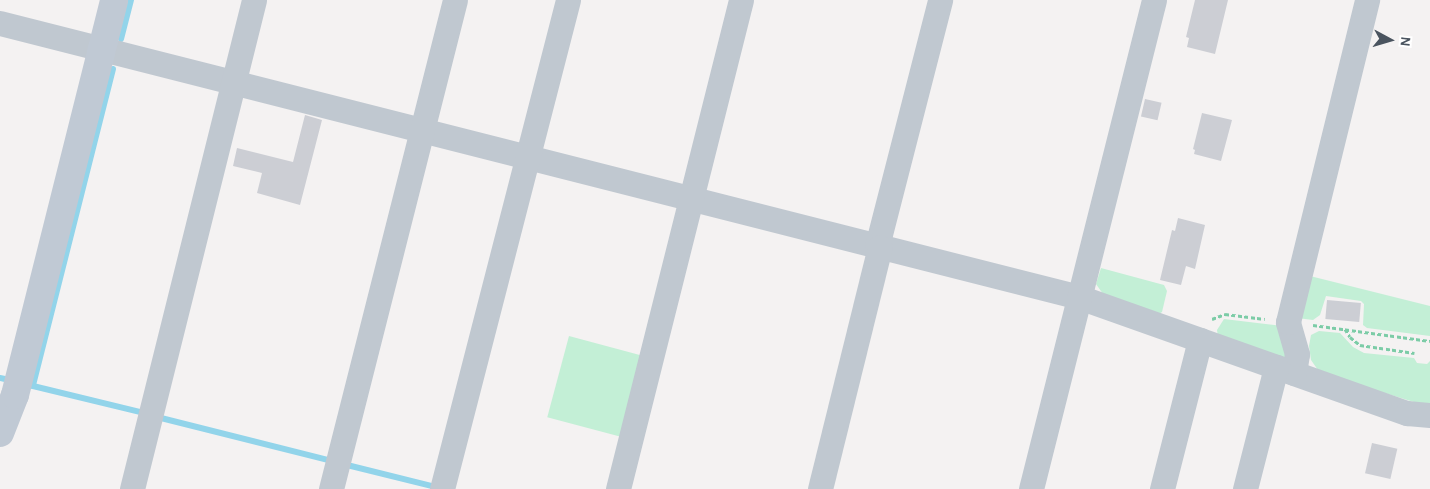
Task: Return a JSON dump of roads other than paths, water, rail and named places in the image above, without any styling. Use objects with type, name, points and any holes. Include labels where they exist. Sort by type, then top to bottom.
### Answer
[{"type":"street","points":[[0,433],[15,395],[114,0]]},
{"type":"street","points":[[132,489],[254,0]]},
{"type":"street","points":[[330,489],[454,0]]},
{"type":"street","points":[[442,489],[568,0]]},
{"type":"street","points":[[618,489],[741,0]]},
{"type":"street","points":[[820,489],[940,0]]},
{"type":"street","points":[[1031,489],[1154,0]]},
{"type":"street","points":[[1245,489],[1285,370],[1297,354],[1288,322],[1367,0]]},
{"type":"street","points":[[0,24],[1079,297],[1407,413],[1430,415]]},
{"type":"street","points":[[1162,489],[1200,340]]},
{"type":"waterway","points":[[121,39],[131,0]]},
{"type":"waterway","points":[[113,69],[33,386],[145,413]]},
{"type":"waterway","points":[[0,378],[5,379]]},
{"type":"waterway","points":[[157,417],[332,461]]},
{"type":"waterway","points":[[343,464],[436,487]]}]
